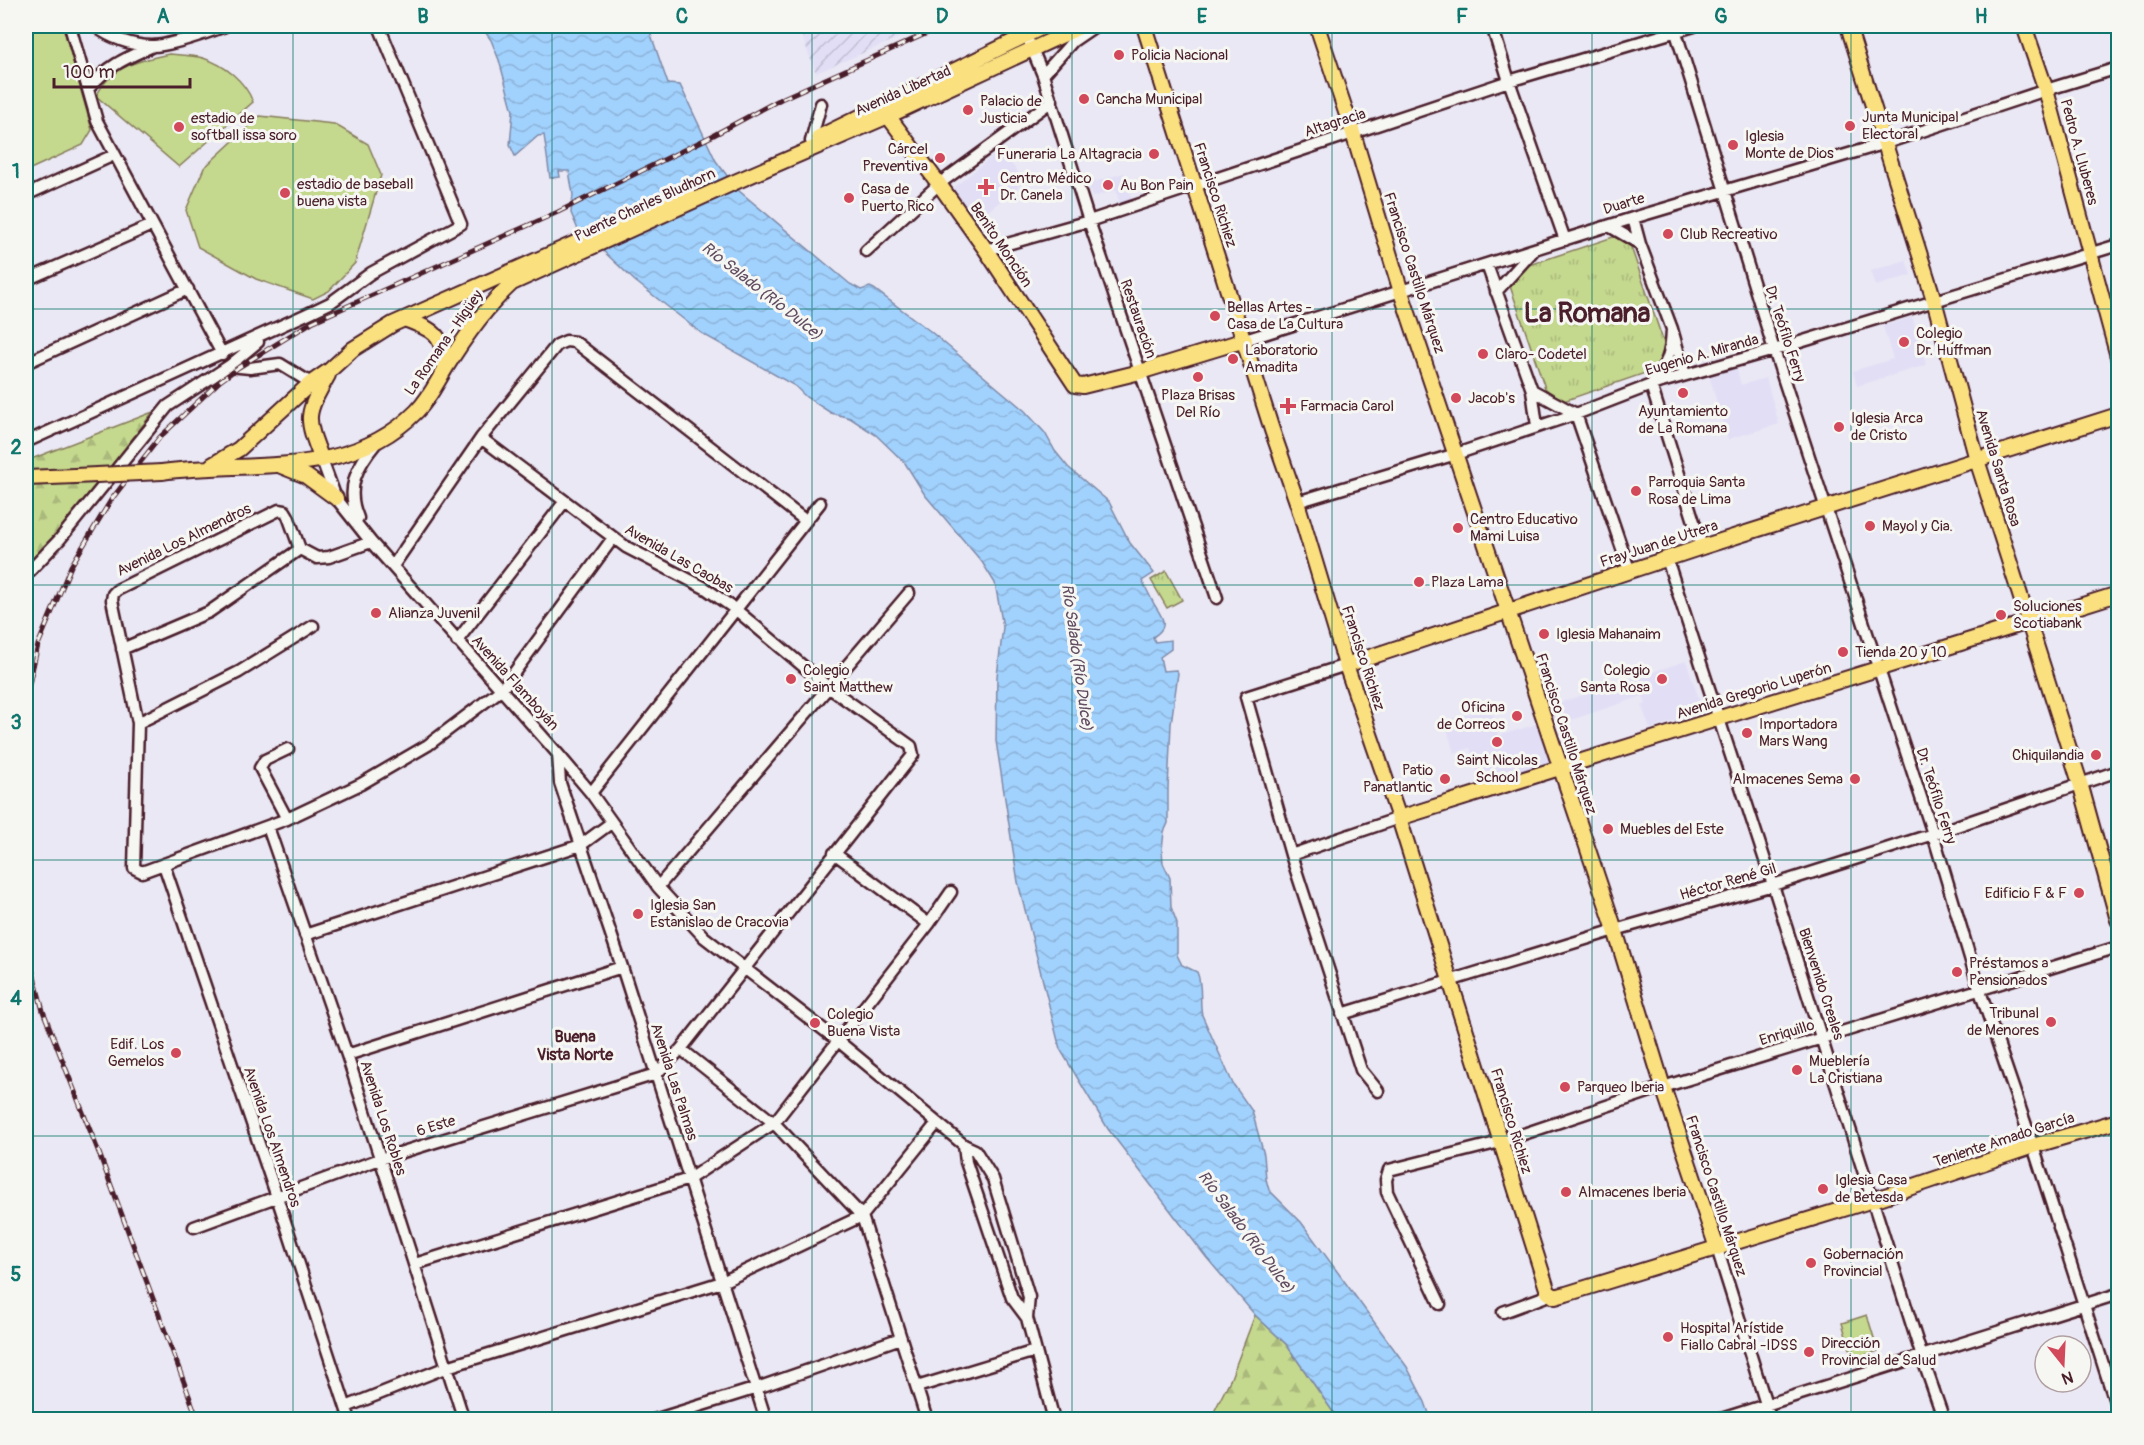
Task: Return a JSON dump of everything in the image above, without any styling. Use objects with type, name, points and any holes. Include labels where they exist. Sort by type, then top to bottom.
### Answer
[{"type":"main road","name":"Avenida Libertad","points":[[732,178],[1045,26]]},
{"type":"main road","name":"Avenida Libertad","points":[[732,178],[888,117],[1082,26]]},
{"type":"main road","name":"Francisco Richiez","points":[[1144,26],[1272,430],[1298,502],[1346,665],[1399,818],[1548,1292],[1553,1295]]},
{"type":"main road","name":"Francisco Castillo Márquez","points":[[1317,26],[1353,133],[1401,292],[1615,930],[1663,1087],[1717,1248]]},
{"type":"main road","name":"Avenida Santa Rosa","points":[[1848,26],[1935,300],[1977,460],[2080,783],[2118,920]]},
{"type":"main road","name":"Pedro A. Lluberes","points":[[2024,26],[2046,90],[2118,357]]},
{"type":"main road","name":"Benito Monción","points":[[888,117],[986,250],[1073,384],[1088,385]]},
{"type":"main road","name":"Puente Charles Bludhorn","points":[[567,253],[732,178]]},
{"type":"main road","name":"La Romana - Higüey","points":[[207,467],[239,449],[311,383],[330,370],[353,349],[393,324],[567,253]]},
{"type":"main road","name":"La Romana - Higüey","points":[[26,478],[279,465],[322,460],[347,454],[376,442],[417,411],[434,389],[483,312],[512,283],[567,253]]},
{"type":"main road","points":[[404,319],[420,325],[438,337],[445,351],[445,369]]},
{"type":"main road","name":"Duarte","points":[[1088,385],[1140,372],[1245,340]]},
{"type":"main road","points":[[322,460],[310,428],[309,415],[314,399],[330,370]]},
{"type":"main road","name":"Fray Juan de Utrera","points":[[1346,665],[1702,547],[2118,415]]},
{"type":"main road","points":[[279,465],[306,476],[336,498]]},
{"type":"main road","name":"Avenida Gregorio Luperón","points":[[1399,818],[2118,594]]},
{"type":"main road","name":"Teniente Amado García","points":[[1553,1295],[1873,1200],[2118,1120]]},
{"type":"street","points":[[70,26],[97,121],[222,354]]},
{"type":"street","points":[[95,26],[121,40],[153,46]]},
{"type":"street","points":[[88,89],[117,62],[153,46],[204,34],[225,26]]},
{"type":"street","points":[[26,441],[270,333],[330,303],[371,273],[461,224],[379,26]]},
{"type":"street","points":[[1044,75],[1073,41],[1095,26]]},
{"type":"street","points":[[1492,26],[1565,240]]},
{"type":"street","name":"Altagracia","points":[[986,250],[1089,221],[1675,28],[1694,26]]},
{"type":"street","name":"Dr. Teófilo Ferry","points":[[1675,28],[1774,350],[1877,670],[1933,834],[1980,991],[2033,1146],[2118,1411]]},
{"type":"street","name":"Restauración","points":[[1025,35],[1044,75],[1089,221],[1217,598]]},
{"type":"street","name":"Duarte","points":[[1245,340],[1633,218],[1886,143],[2118,68]]},
{"type":"street","points":[[866,251],[939,184],[1052,101]]},
{"type":"street","points":[[811,141],[821,104]]},
{"type":"street","points":[[26,195],[114,155]]},
{"type":"street","points":[[1633,218],[1640,244],[1672,330],[1685,375]]},
{"type":"street","points":[[26,280],[152,225]]},
{"type":"street","points":[[1609,226],[1640,244]]},
{"type":"street","name":"Eugenio A. Miranda","points":[[1298,502],[1456,454],[1576,414],[1651,385],[2118,245]]},
{"type":"street","points":[[1496,292],[1534,250]]},
{"type":"street","points":[[1487,265],[1532,390],[1537,426]]},
{"type":"street","points":[[26,363],[188,290]]},
{"type":"street","points":[[1672,330],[1671,350],[1666,364],[1651,385],[1702,547]]},
{"type":"street","points":[[26,575],[60,539],[168,406],[229,366],[270,333]]},
{"type":"street","points":[[393,566],[481,438],[557,345],[566,341],[575,342],[806,521]]},
{"type":"street","points":[[229,366],[250,368],[279,364],[311,383]]},
{"type":"street","points":[[1532,390],[1576,414],[1630,572]]},
{"type":"street","name":"Avenida Las Caobas","points":[[481,438],[613,538],[639,555],[705,588],[735,609],[828,687],[911,746],[913,754],[834,853]]},
{"type":"street","points":[[364,532],[353,506],[355,472],[376,442]]},
{"type":"street","name":"Avenida Flamboyán","points":[[322,460],[336,498],[371,542],[591,793],[658,887],[704,937],[837,1040],[964,1145],[975,1150],[993,1179],[1029,1297],[1027,1318]]},
{"type":"street","points":[[458,640],[565,501]]},
{"type":"street","points":[[591,793],[820,503]]},
{"type":"street","name":"Avenida Los Almendros","points":[[300,549],[288,516],[285,511],[279,510],[117,590],[112,600],[138,723],[134,868],[142,872],[164,865],[350,1419]]},
{"type":"street","points":[[164,865],[288,819],[361,784],[428,745],[502,689],[613,538]]},
{"type":"street","points":[[122,649],[209,612],[300,549],[317,558],[329,557],[371,542]]},
{"type":"street","name":"Bienvenido Creales","points":[[1667,559],[1822,1038],[1922,1357],[1944,1419]]},
{"type":"street","points":[[658,887],[909,592]]},
{"type":"street","points":[[138,723],[239,672],[313,626]]},
{"type":"street","name":"Fray Juan de Utrera","points":[[1291,855],[1246,697],[1346,665]]},
{"type":"street","points":[[288,749],[265,760],[261,763],[260,768],[288,819]]},
{"type":"street","name":"Avenida Las Palmas","points":[[558,754],[560,783],[622,967],[766,1419]]},
{"type":"street","name":"Héctor René Gil","points":[[1342,1014],[1615,930],[1773,885],[2118,771]]},
{"type":"street","points":[[1378,1091],[1361,1070],[1291,855],[1399,818]]},
{"type":"street","points":[[305,935],[581,845],[611,823]]},
{"type":"street","name":"Avenida Los Robles","points":[[268,827],[347,1055],[464,1419]]},
{"type":"street","points":[[656,1074],[681,1049],[834,853],[929,924]]},
{"type":"street","points":[[415,1264],[689,1179],[774,1123],[929,924],[951,892]]},
{"type":"street","name":"Enriquillo","points":[[1440,1304],[1387,1192],[1386,1180],[1389,1170],[1500,1142],[1663,1087],[2118,947]]},
{"type":"street","points":[[347,1055],[622,967]]},
{"type":"street","points":[[681,1049],[774,1123],[862,1216],[927,1419]]},
{"type":"street","name":"6 Este","points":[[194,1227],[381,1159],[656,1074]]},
{"type":"street","points":[[346,1407],[447,1367],[722,1282],[862,1216],[937,1123]]},
{"type":"street","points":[[964,1145],[966,1162],[1012,1298],[1027,1318],[1054,1419]]},
{"type":"street","name":"Francisco Castillo Márquez","points":[[1717,1248],[1771,1419]]},
{"type":"street","points":[[1718,1419],[2118,1294]]},
{"type":"street","points":[[1503,1312],[1553,1295]]},
{"type":"street","points":[[654,1419],[757,1388],[901,1338]]},
{"type":"street","points":[[917,1387],[1035,1351]]},
{"type":"shaded area","points":[[798,26],[926,26],[816,73]]},
{"type":"shaded area","name":"Centro Médico Dr. Canela","points":[[1000,150],[1025,181],[972,224],[947,193]]},
{"type":"shaded area","points":[[1124,173],[1133,203],[1121,207],[1116,190],[1092,197],[1088,184]]},
{"type":"shaded area","points":[[1906,260],[1911,275],[1876,286],[1871,271]]},
{"type":"shaded area","name":"Colegio Dr. Huffman","points":[[1912,317],[1926,365],[1857,386],[1853,371],[1893,359],[1883,326]]},
{"type":"shaded area","points":[[1736,367],[1741,385],[1766,378],[1779,424],[1728,439],[1709,375]]},
{"type":"shaded area","name":"Colegio Santa Rosa","points":[[1686,661],[1703,711],[1650,729],[1642,706],[1646,704],[1643,696],[1556,725],[1550,706]]},
{"type":"shaded area","name":"Saint Nicolas School","points":[[1491,707],[1498,736],[1537,724],[1551,768],[1482,788],[1470,748],[1454,753],[1445,721]]},
{"type":"green space","points":[[26,26],[63,26],[92,130],[83,145],[26,171]]},
{"type":"green space","points":[[128,26],[206,26],[187,31],[156,33]]},
{"type":"green space","name":"estadio de softball issa soro","points":[[169,54],[199,57],[219,65],[245,87],[253,102],[179,167],[96,96],[102,86],[118,71],[136,62]]},
{"type":"green space","name":"estadio de baseball buena vista","points":[[260,116],[334,124],[368,144],[381,175],[355,263],[329,291],[313,299],[256,279],[198,247],[186,210],[204,168]]},
{"type":"green space","points":[[1616,236],[1631,247],[1667,352],[1657,369],[1561,402],[1545,388],[1510,286],[1523,267]]},
{"type":"green space","points":[[153,412],[61,531],[26,565],[26,461]]},
{"type":"green space","points":[[1166,571],[1182,600],[1167,608],[1151,580]]},
{"type":"green space","points":[[1255,1315],[1286,1344],[1338,1419],[1210,1420],[1231,1378]]},
{"type":"green space","points":[[1867,1315],[1878,1351],[1853,1359],[1842,1323]]},
{"type":"water","name":"Río Salado (Río Dulce)","points":[[481,26],[648,26],[668,84],[680,85],[716,161],[738,190],[850,284],[861,290],[870,287],[874,289],[930,331],[1025,411],[1045,433],[1055,451],[1068,467],[1109,502],[1130,543],[1154,573],[1142,581],[1163,622],[1162,629],[1153,637],[1155,642],[1171,640],[1171,649],[1160,657],[1163,671],[1176,670],[1178,673],[1171,724],[1168,823],[1164,832],[1162,850],[1163,863],[1170,878],[1171,907],[1177,923],[1177,955],[1182,965],[1197,972],[1200,982],[1202,1015],[1233,1084],[1252,1111],[1264,1155],[1269,1190],[1301,1222],[1407,1367],[1431,1419],[1338,1419],[1286,1344],[1255,1315],[1206,1257],[1108,1129],[1060,1049],[1018,882],[996,741],[997,676],[1003,627],[995,583],[982,562],[925,495],[905,463],[876,435],[850,418],[831,413],[806,397],[795,386],[701,333],[635,281],[599,247],[579,232],[571,213],[573,195],[569,171],[559,171],[560,177],[550,178],[544,135],[538,136],[515,156],[510,145],[513,111],[499,60],[491,40]]},
{"type":"railway","points":[[26,697],[38,645],[71,566],[111,500],[160,437],[220,381],[239,367],[312,322],[558,212],[712,136],[781,99],[943,26]]},
{"type":"railway","points":[[26,946],[43,1011],[99,1153],[198,1420]]},
{"type":"place","name":"Policia Nacional","points":[[1119,55]]},
{"type":"place","name":"Cancha Municipal","points":[[1084,99]]},
{"type":"place","name":"Palacio de Justicia","points":[[968,110]]},
{"type":"place","name":"Junta Municipal Electoral","points":[[1850,126]]},
{"type":"place","name":"estadio de softball issa soro","points":[[179,127]]},
{"type":"place","name":"Iglesia Monte de Dios","points":[[1733,145]]},
{"type":"place","name":"Funeraria La Altagracia","points":[[1154,154]]},
{"type":"place","name":"Cárcel Preventiva","points":[[940,158]]},
{"type":"place","name":"Au Bon Pain","points":[[1108,185]]},
{"type":"place","name":"Centro Médico Dr. Canela","points":[[986,187]]},
{"type":"place","name":"estadio de baseball buena vista","points":[[285,193]]},
{"type":"place","name":"Casa de Puerto Rico","points":[[849,198]]},
{"type":"place","name":"Club Recreativo","points":[[1668,234]]},
{"type":"place","name":"Bellas Artes - Casa de La Cultura","points":[[1215,316]]},
{"type":"place","name":"Colegio Dr. Huffman","points":[[1904,342]]},
{"type":"place","name":"Claro- Codetel","points":[[1483,354]]},
{"type":"place","name":"Laboratorio Amadita","points":[[1233,359]]},
{"type":"place","name":"Plaza Brisas Del Río","points":[[1198,377]]},
{"type":"place","name":"Ayuntamiento de La Romana","points":[[1683,393]]},
{"type":"place","name":"Jacob's","points":[[1456,398]]},
{"type":"place","name":"Farmacia Carol","points":[[1288,406]]},
{"type":"place","name":"Iglesia Arca de Cristo","points":[[1839,427]]},
{"type":"place","name":"Parroquia Santa Rosa de Lima","points":[[1636,491]]},
{"type":"place","name":"Mayol y Cia.","points":[[1870,526]]},
{"type":"place","name":"Centro Educativo Mami Luisa","points":[[1458,528]]},
{"type":"place","name":"Plaza Lama","points":[[1419,582]]},
{"type":"place","name":"Alianza Juvenil","points":[[376,613]]},
{"type":"place","name":"Soluciones Scotiabank","points":[[2001,615]]},
{"type":"place","name":"Iglesia Mahanaim","points":[[1544,634]]},
{"type":"place","name":"Tienda 20 y 10","points":[[1843,652]]},
{"type":"place","name":"Colegio Saint Matthew","points":[[791,679]]},
{"type":"place","name":"Colegio Santa Rosa","points":[[1662,679]]},
{"type":"place","name":"Oficina de Correos","points":[[1517,716]]},
{"type":"place","name":"Importadora Mars Wang","points":[[1747,733]]},
{"type":"place","name":"Saint Nicolas School","points":[[1497,742]]},
{"type":"place","name":"Chiquilandia","points":[[2096,755]]},
{"type":"place","name":"Patio Panatlantic","points":[[1445,779]]},
{"type":"place","name":"Almacenes Sema","points":[[1855,779]]},
{"type":"place","name":"Muebles del Este","points":[[1608,829]]},
{"type":"place","name":"Edificio F & F","points":[[2079,893]]},
{"type":"place","name":"Iglesia San Estanislao de Cracovia","points":[[638,914]]},
{"type":"place","name":"Préstamos a Pensionados","points":[[1957,972]]},
{"type":"place","name":"Tribunal de Menores","points":[[2051,1022]]},
{"type":"place","name":"Colegio Buena Vista","points":[[815,1023]]},
{"type":"place","name":"Edif. Los Gemelos","points":[[176,1053]]},
{"type":"place","name":"Mueblería La Cristiana","points":[[1797,1070]]},
{"type":"place","name":"Parqueo Iberia","points":[[1565,1087]]},
{"type":"place","name":"Iglesia Casa de Betesda","points":[[1823,1189]]},
{"type":"place","name":"Almacenes Iberia","points":[[1566,1192]]},
{"type":"place","name":"Gobernación Provincial","points":[[1811,1263]]},
{"type":"place","name":"Hospital Arístide Fiallo Cabral -IDSS","points":[[1668,1337]]},
{"type":"place","name":"Dirección Provincial de Salud","points":[[1809,1352]]},
{"type":"district","name":"La Romana","points":[[1587,313]]},
{"type":"district","name":"Buena Vista Norte","points":[[575,1046]]}]
